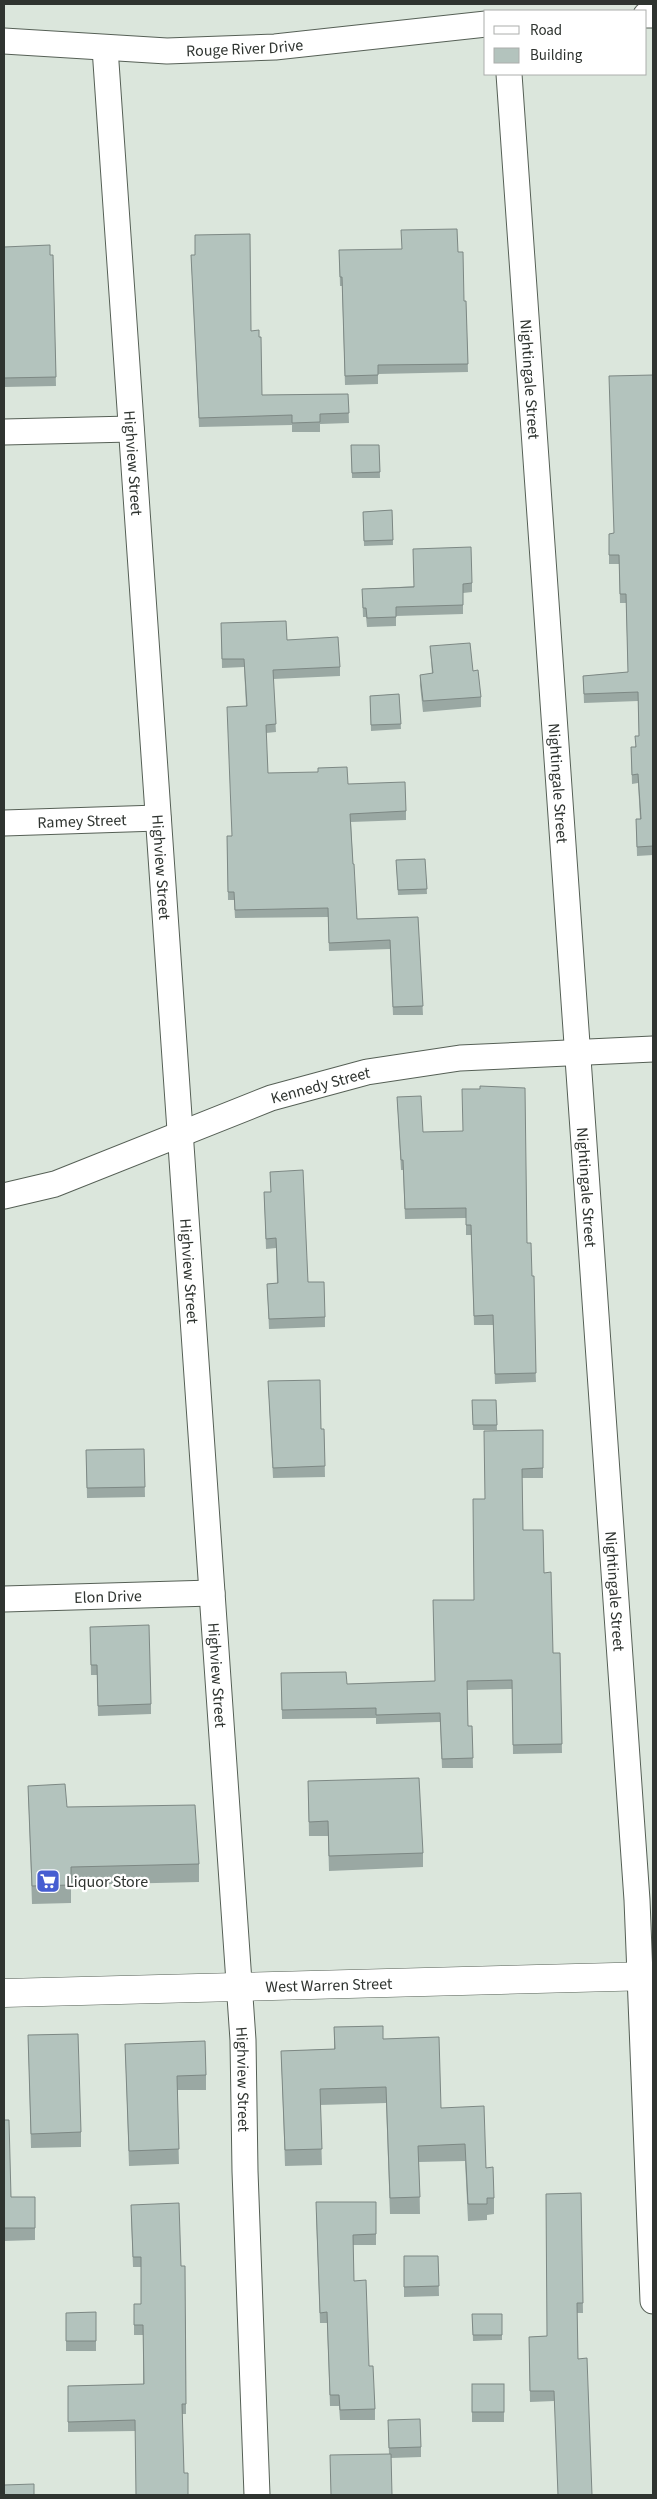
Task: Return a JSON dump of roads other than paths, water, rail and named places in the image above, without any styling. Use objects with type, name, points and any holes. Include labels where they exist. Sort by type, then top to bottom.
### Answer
[{"type":"main road","name":"West Warren Street","points":[[4,1993],[646,1976]]},
{"type":"street","name":"Rouge River Drive","points":[[4,41],[167,51],[275,47],[484,24]]},
{"type":"street","name":"Highview Street","points":[[105,48],[243,2040],[244,2171],[257,2495]]},
{"type":"street","name":"Nightingale Street","points":[[509,75],[637,1900],[646,1976],[653,2301]]},
{"type":"street","points":[[4,432],[131,429]]},
{"type":"street","name":"Ramey Street","points":[[4,823],[158,818]]},
{"type":"street","name":"Kennedy Street","points":[[4,1196],[55,1184],[271,1098],[367,1072],[460,1058],[653,1049]]},
{"type":"street","name":"Elon Drive","points":[[4,1599],[212,1593]]},
{"type":"place","name":"Liquor Store","points":[[48,1881]]}]
